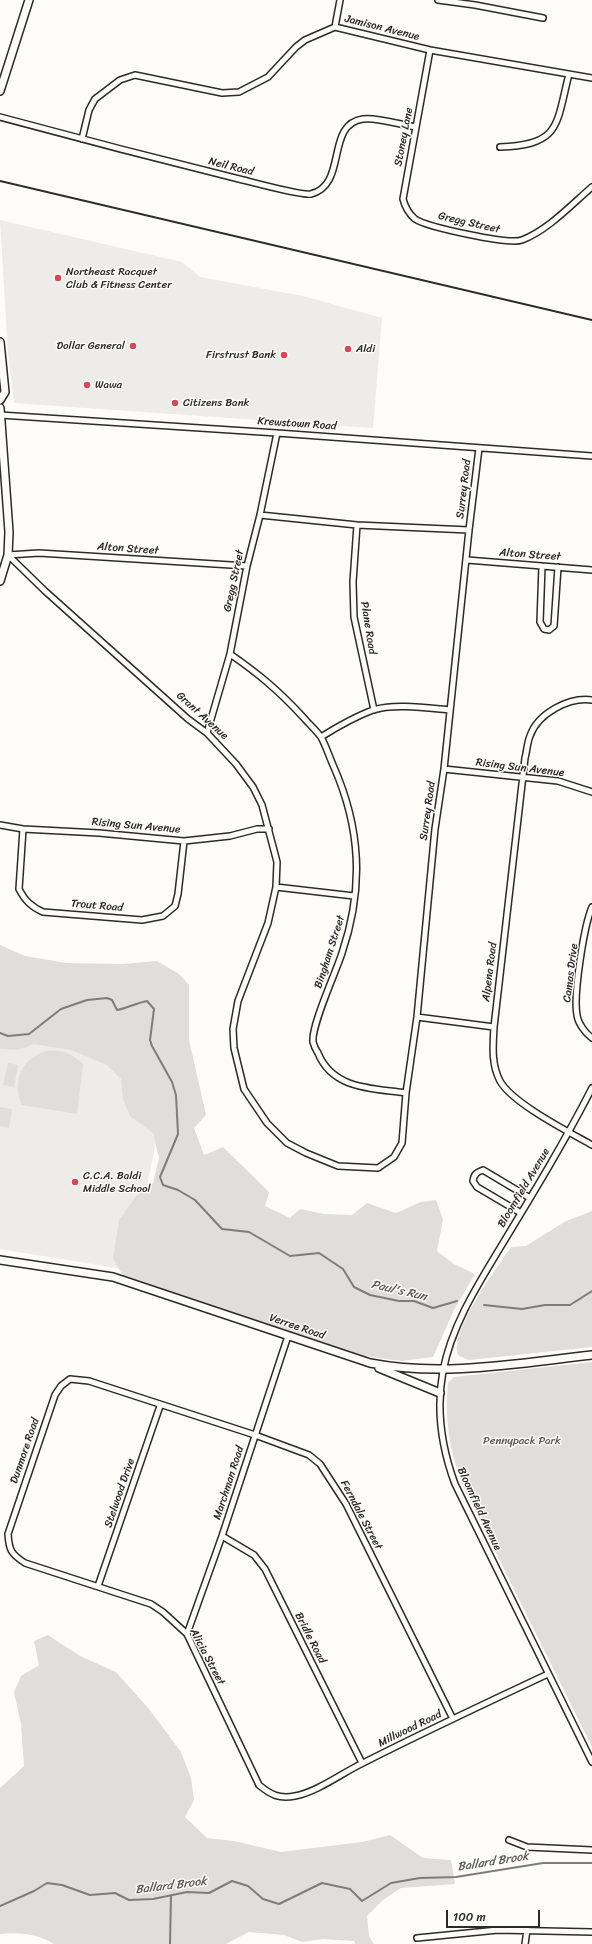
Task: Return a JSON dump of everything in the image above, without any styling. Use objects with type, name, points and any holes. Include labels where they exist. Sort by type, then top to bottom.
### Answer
[{"type":"main road","points":[[0,91],[29,0]]},
{"type":"main road","points":[[0,342],[5,392],[0,400]]},
{"type":"main road","points":[[0,413],[8,512],[8,555],[0,581]]},
{"type":"main road","name":"Verree Road","points":[[0,1260],[112,1277],[370,1363],[398,1368],[443,1370],[592,1355]]},
{"type":"main road","points":[[370,1363],[440,1393]]},
{"type":"street","points":[[335,26],[340,0]]},
{"type":"street","points":[[438,0],[475,5],[543,18]]},
{"type":"street","name":"Jamison Avenue","points":[[82,139],[89,110],[95,99],[120,80],[135,75],[222,92],[239,92],[268,76],[292,50],[305,40],[335,26],[430,50],[592,78]]},
{"type":"street","name":"Stoney Lane","points":[[420,220],[406,209],[403,198],[430,50]]},
{"type":"street","points":[[500,147],[530,145],[547,137],[558,118],[569,74]]},
{"type":"street","name":"Neil Road","points":[[0,117],[272,187],[311,194],[320,190],[329,180],[334,170],[341,136],[345,129],[352,123],[363,119],[416,127]]},
{"type":"street","name":"Gregg Street","points":[[420,220],[492,240],[520,241],[544,227],[592,187]]},
{"type":"street","name":"Krewstown Road","points":[[0,413],[592,456]]},
{"type":"street","name":"Gregg Street","points":[[207,733],[230,654],[247,566],[260,515],[277,433]]},
{"type":"street","name":"Surrey Road","points":[[379,1167],[394,1157],[402,1143],[406,1093],[417,1017],[427,902],[444,769],[479,448]]},
{"type":"street","points":[[260,515],[357,525],[469,530]]},
{"type":"street","name":"Plane Road","points":[[357,525],[353,582],[354,617],[374,710]]},
{"type":"street","name":"Alton Street","points":[[8,555],[39,553],[247,566]]},
{"type":"street","name":"Grant Avenue","points":[[8,555],[51,596],[188,719],[207,733],[236,764],[252,787],[262,805],[269,829],[276,862],[276,887],[268,923],[238,1002],[233,1029],[234,1048],[244,1089],[267,1123],[287,1143],[306,1153],[338,1166],[356,1168],[379,1167]]},
{"type":"street","name":"Alton Street","points":[[467,560],[592,570]]},
{"type":"street","points":[[542,566],[540,622],[544,629],[549,630],[554,626],[558,567]]},
{"type":"street","name":"Bingham Street","points":[[230,654],[257,672],[280,691],[321,737],[344,791],[351,817],[356,841],[358,868],[352,920],[342,954],[320,1012],[313,1042],[327,1070],[341,1080],[356,1086],[406,1093]]},
{"type":"street","name":"Alpena Road","points":[[592,700],[586,699],[560,706],[539,721],[530,735],[523,778],[494,1027],[493,1055],[500,1080],[506,1089],[516,1098],[592,1145]]},
{"type":"street","points":[[321,737],[344,723],[374,710],[416,707],[450,710]]},
{"type":"street","name":"Rising Sun Avenue","points":[[444,769],[558,781],[592,792]]},
{"type":"street","name":"Rising Sun Avenue","points":[[0,825],[23,829],[100,833],[184,841],[230,836],[257,829],[269,829]]},
{"type":"street","name":"Trout Road","points":[[23,829],[19,889],[23,897],[33,908],[43,912],[142,920],[163,916],[175,906],[178,894],[184,841]]},
{"type":"street","points":[[276,887],[354,896]]},
{"type":"street","name":"Camas Drive","points":[[592,907],[582,952],[576,999],[577,1016],[582,1026],[592,1038]]},
{"type":"street","points":[[417,1017],[494,1027]]},
{"type":"street","name":"Bloomfield Avenue","points":[[592,1088],[570,1132],[464,1311],[456,1328],[443,1370],[440,1393],[443,1438],[448,1465],[455,1484],[592,1762]]},
{"type":"street","points":[[521,1213],[477,1187],[473,1181],[473,1176],[477,1172],[483,1170],[530,1198]]},
{"type":"street","name":"Marchman Road","points":[[187,1634],[222,1536],[288,1336]]},
{"type":"street","name":"Dunmore Road","points":[[9,1545],[8,1534],[55,1395],[61,1386],[70,1379],[80,1380]]},
{"type":"street","name":"Ferndale Street","points":[[80,1380],[89,1381],[160,1406],[255,1435],[309,1455],[320,1464],[346,1504],[453,1720]]},
{"type":"street","name":"Stelwood Drive","points":[[98,1586],[160,1406]]},
{"type":"street","name":"Bridle Road","points":[[222,1536],[254,1555],[265,1569],[362,1763]]},
{"type":"street","name":"Alicia Street","points":[[9,1545],[13,1555],[25,1563],[151,1604],[163,1612],[187,1634],[259,1785],[269,1793],[279,1798]]},
{"type":"street","name":"Millwood Road","points":[[279,1798],[297,1796],[310,1791],[362,1763],[548,1674]]},
{"type":"street","points":[[509,1840],[527,1847],[592,1850]]},
{"type":"street","points":[[417,1938],[498,1930],[592,1932]]},
{"type":"street","points":[[525,1944],[527,1930]]},
{"type":"shaded area","points":[[0,220],[182,262],[200,277],[303,296],[382,318],[373,428],[14,403],[8,353]]},
{"type":"shaded area","points":[[0,1023],[139,1048],[157,1138],[129,1270],[0,1249]]},
{"type":"green space","points":[[0,945],[25,956],[66,963],[123,964],[157,961],[179,974],[189,985],[189,1040],[206,1115],[194,1128],[204,1155],[223,1147],[269,1192],[265,1206],[290,1218],[300,1209],[324,1214],[352,1215],[367,1203],[396,1213],[421,1202],[436,1200],[443,1219],[437,1251],[454,1264],[475,1274],[454,1310],[433,1357],[402,1361],[356,1355],[123,1276],[113,1258],[119,1220],[137,1195],[153,1183],[159,1158],[153,1133],[130,1116],[123,1099],[121,1079],[107,1065],[71,1050],[34,1044],[18,1050],[0,1049]]},
{"type":"green space","points":[[46,1051],[67,1053],[76,1058],[83,1065],[77,1114],[22,1105],[18,1088],[18,1080],[21,1072],[31,1059]]},
{"type":"green space","points":[[8,1063],[18,1065],[14,1087],[3,1085]]},
{"type":"green space","points":[[0,1107],[12,1109],[9,1128],[0,1126]]},
{"type":"green space","points":[[592,1211],[592,1347],[469,1360],[459,1356],[457,1346],[466,1318],[485,1285],[511,1247],[526,1246],[566,1221]]},
{"type":"green space","name":"Pennypack Park","points":[[592,1362],[592,1747],[458,1474],[449,1436],[447,1396],[448,1383],[454,1377]]},
{"type":"green space","points":[[48,1635],[80,1656],[116,1672],[149,1709],[181,1752],[191,1778],[194,1800],[185,1817],[207,1838],[234,1841],[281,1852],[362,1842],[390,1835],[423,1858],[451,1860],[455,1884],[401,1888],[383,1900],[367,1916],[369,1936],[374,1944],[355,1944],[354,1941],[323,1939],[302,1942],[284,1935],[249,1932],[226,1944],[54,1944],[28,1934],[0,1934],[0,1788],[24,1766],[21,1724],[14,1692],[21,1676],[39,1665],[34,1641]]},
{"type":"waterway","name":"Paul's Run","points":[[0,1033],[8,1036],[29,1034],[61,1009],[87,1000],[107,998],[112,1000],[117,1010],[147,1001],[154,1009],[150,1040],[172,1082],[176,1095],[178,1134],[160,1177],[163,1185],[178,1190],[195,1200],[222,1229],[249,1232],[290,1256],[319,1253],[343,1269],[354,1287],[370,1295],[399,1301],[414,1301],[433,1308],[457,1301]]},
{"type":"waterway","name":"Paul's Run","points":[[484,1305],[522,1309],[545,1305],[570,1305],[592,1291]]},
{"type":"waterway","name":"Ballard Brook","points":[[0,1906],[34,1891],[47,1883],[62,1885],[90,1895],[115,1893],[129,1900],[153,1899],[187,1892],[209,1893],[232,1881],[248,1886],[263,1899],[279,1904],[322,1883],[350,1889],[362,1901],[391,1883],[420,1878],[456,1877],[543,1863],[592,1863]]},
{"type":"waterway","points":[[170,1944],[171,1895]]},
{"type":"railway","points":[[0,181],[592,320]]},
{"type":"place","name":"Northeast Racquet Club & Fitness Center","points":[[58,278]]},
{"type":"place","name":"Dollar General","points":[[133,346]]},
{"type":"place","name":"Aldi","points":[[348,349]]},
{"type":"place","name":"Firstrust Bank","points":[[284,355]]},
{"type":"place","name":"Wawa","points":[[87,385]]},
{"type":"place","name":"Citizens Bank","points":[[175,403]]},
{"type":"place","name":"C.C.A. Baldi Middle School","points":[[75,1182]]}]
